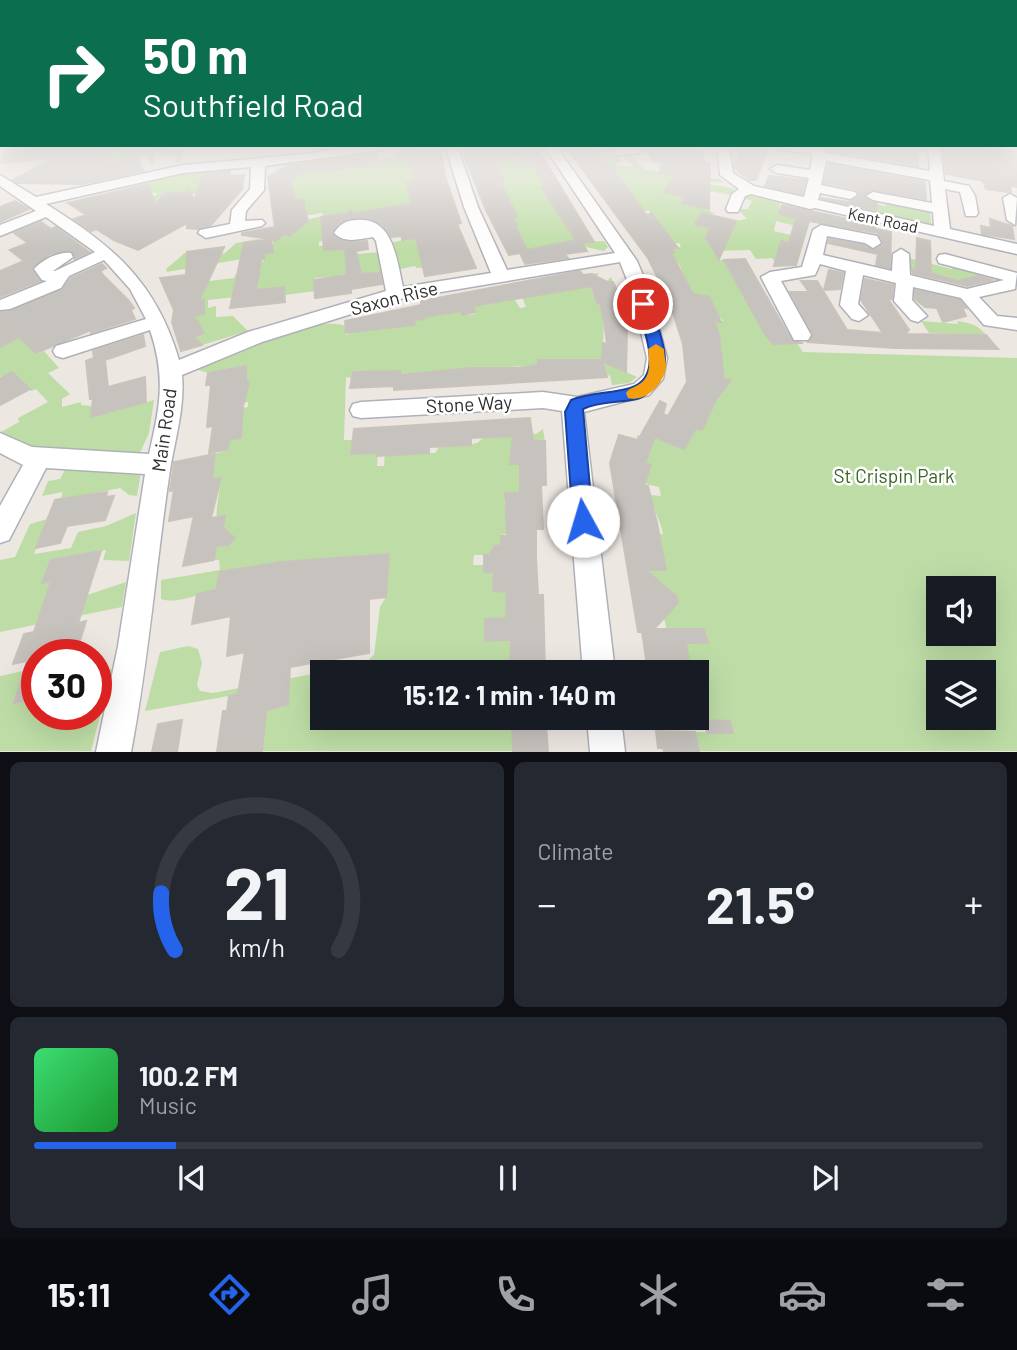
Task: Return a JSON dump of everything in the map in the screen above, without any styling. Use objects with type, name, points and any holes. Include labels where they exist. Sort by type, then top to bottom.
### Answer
[{"type":"street","points":[[0,230],[42,207],[138,181]]},
{"type":"street","points":[[237,226],[239,210],[257,190],[257,181]]},
{"type":"street","points":[[463,181],[501,276]]},
{"type":"street","points":[[574,181],[636,278],[658,355],[658,369],[646,388],[636,393],[591,399],[577,405],[573,420],[598,660]]},
{"type":"street","points":[[737,181],[749,189]]},
{"type":"street","points":[[939,181],[942,232]]},
{"type":"street","points":[[939,181],[967,190],[971,213]]},
{"type":"street","points":[[810,205],[815,182],[850,195]]},
{"type":"street","name":"Main Road","points":[[3,185],[42,207],[105,254],[137,286],[155,322],[171,371],[170,402],[134,646],[113,751]]},
{"type":"street","points":[[733,209],[739,194],[749,189]]},
{"type":"street","name":"Kent Road","points":[[749,189],[810,205],[1014,248]]},
{"type":"street","points":[[873,196],[941,209]]},
{"type":"street","points":[[206,233],[257,223]]},
{"type":"street","points":[[801,335],[770,277],[809,271],[821,230],[871,239],[873,243]]},
{"type":"street","points":[[377,232],[384,241],[396,294]]},
{"type":"street","points":[[1014,248],[1016,279]]},
{"type":"street","points":[[4,305],[55,284],[63,272],[105,254]]},
{"type":"street","points":[[900,254],[903,301],[918,316]]},
{"type":"street","name":"Saxon Rise","points":[[171,371],[255,337],[396,294],[624,256]]},
{"type":"street","points":[[58,277],[47,276],[43,269],[65,257]]},
{"type":"street","points":[[814,258],[967,294],[1009,285],[1016,279]]},
{"type":"street","points":[[945,259],[1016,279]]},
{"type":"street","points":[[855,268],[849,305],[859,315]]},
{"type":"street","points":[[967,294],[991,321],[1017,324]]},
{"type":"street","points":[[63,351],[155,322]]},
{"type":"street","name":"Stone Way","points":[[361,410],[543,400],[577,405]]},
{"type":"street","points":[[0,442],[29,457],[159,465]]},
{"type":"street","points":[[0,531],[39,458]]},
{"type":"street","points":[[605,730],[608,751]]},
{"type":"green space","points":[[137,181],[142,188],[147,187],[148,181],[202,181],[200,194],[165,193],[145,208],[137,207],[158,194],[139,188]]},
{"type":"green space","points":[[288,181],[415,181],[407,182],[473,262],[475,269],[462,265],[415,266],[396,270],[391,247],[393,242],[418,238],[393,207],[346,214],[330,223],[333,237],[319,242],[319,246],[323,246],[324,250],[345,249],[346,255],[381,252],[385,273],[315,278],[315,291],[285,295],[284,287],[253,295],[208,300],[208,308],[216,306],[216,317],[233,316],[248,331],[202,345],[181,320],[204,314],[204,309],[197,311],[195,302],[184,284],[234,278],[236,274],[264,261],[264,255],[167,272],[166,269],[186,252],[187,260],[225,253],[236,243],[258,239],[265,246],[266,254],[273,253],[273,238],[278,239],[284,234],[290,236],[305,220],[323,216],[322,213],[279,220],[304,202],[303,199],[295,200]]},
{"type":"green space","points":[[500,181],[544,181],[547,186],[542,187],[552,204],[556,204],[577,242],[604,241],[608,247],[604,251],[563,242],[520,255],[522,251],[510,226],[516,225],[512,218],[518,216],[512,215],[508,197],[504,196]]},
{"type":"green space","name":"St Crispin Park","points":[[617,181],[688,181],[734,189],[731,195],[670,184],[693,198],[685,198],[682,203],[704,208],[715,214],[701,213],[696,223],[710,227],[706,237],[726,242],[736,221],[747,219],[738,209],[748,209],[752,201],[743,198],[746,194],[780,203],[779,214],[809,221],[804,228],[776,221],[774,231],[791,235],[789,243],[781,242],[781,258],[775,259],[787,262],[778,266],[772,258],[756,259],[750,250],[714,251],[720,260],[739,259],[754,299],[745,299],[748,304],[760,304],[766,335],[797,343],[803,352],[1017,358],[1017,751],[699,751],[695,732],[733,732],[730,721],[709,720],[709,660],[689,660],[678,643],[707,642],[704,629],[675,629],[667,632],[662,608],[674,608],[678,603],[677,597],[672,592],[659,593],[655,577],[632,577],[629,570],[666,570],[659,534],[663,534],[662,529],[650,495],[661,496],[659,487],[640,483],[639,471],[648,474],[651,465],[637,460],[637,435],[653,442],[656,437],[684,449],[690,438],[678,420],[702,430],[714,401],[719,398],[707,384],[727,386],[726,379],[719,379],[722,350],[714,321],[723,321],[721,318],[700,318],[711,300],[697,294],[684,294],[681,268],[678,263],[669,263],[668,253],[673,252],[671,248],[681,247],[679,243],[661,244],[641,214],[651,213],[650,211],[634,210],[631,193],[622,194]]},
{"type":"green space","points":[[886,202],[930,210],[931,224],[876,215],[876,204],[885,206]]},
{"type":"green space","points":[[908,258],[952,269],[953,266],[999,276],[999,279],[996,281],[986,274],[963,280],[968,283],[950,282],[949,277],[908,268]]},
{"type":"green space","points":[[599,273],[596,277],[607,281],[611,277],[613,282],[602,282],[595,296],[597,303],[600,303],[603,319],[602,358],[617,360],[613,366],[637,377],[629,383],[612,385],[610,376],[578,360],[538,360],[538,365],[400,375],[373,371],[353,372],[352,378],[346,377],[344,440],[353,440],[352,454],[378,453],[377,466],[384,466],[385,452],[435,453],[440,446],[462,439],[463,446],[477,443],[483,438],[521,436],[522,431],[536,434],[543,429],[545,441],[529,441],[511,464],[520,464],[520,485],[541,493],[505,493],[504,503],[515,516],[506,517],[507,534],[501,535],[501,545],[495,546],[492,555],[474,555],[473,565],[484,565],[484,572],[507,572],[507,576],[494,576],[493,591],[507,592],[507,618],[485,619],[485,640],[511,640],[510,660],[368,660],[374,655],[380,607],[386,597],[388,554],[281,562],[220,572],[216,590],[181,600],[161,599],[161,580],[220,570],[219,560],[214,560],[216,546],[227,545],[218,530],[217,505],[221,478],[212,479],[215,454],[228,449],[242,408],[248,407],[248,402],[243,403],[249,382],[246,381],[246,366],[208,373],[198,370],[200,367],[294,330],[332,324],[345,326],[346,335],[386,329],[405,321],[406,326],[414,325],[414,320],[424,319],[423,314],[457,307],[468,315],[475,314],[473,306],[511,300],[515,300],[520,308],[526,307],[522,297],[568,291],[567,288],[595,279],[592,274]]},
{"type":"green space","points":[[21,301],[25,304],[9,312],[32,350],[37,354],[44,351],[59,368],[48,373],[70,394],[62,399],[62,407],[81,402],[81,405],[92,406],[92,417],[154,400],[149,433],[140,453],[36,449],[1,432],[19,422],[18,418],[48,402],[36,389],[31,391],[21,382],[0,376],[0,310]]},
{"type":"green space","points":[[921,321],[958,324],[957,321],[966,322],[986,335],[929,333]]},
{"type":"green space","points":[[66,468],[141,472],[137,496],[129,495],[120,488],[60,500],[63,492],[42,496],[48,481],[60,479]]},
{"type":"green space","points":[[136,513],[129,561],[103,560],[106,550],[58,558],[55,568],[47,569],[42,582],[62,579],[49,589],[40,614],[84,605],[87,595],[126,582],[122,607],[0,632],[0,560],[15,557],[30,524],[47,519],[34,554],[71,548],[78,532],[106,526]]},
{"type":"green space","points":[[188,646],[198,649],[202,663],[197,685],[200,691],[213,693],[310,674],[310,730],[512,730],[513,751],[262,751],[266,710],[287,705],[289,685],[145,711],[160,652]]},
{"type":"green space","points":[[21,671],[21,690],[15,702],[21,701],[21,730],[96,730],[91,751],[0,751],[0,676]]},
{"type":"building","points":[[14,181],[96,181],[82,184]]},
{"type":"building","points":[[201,181],[243,181],[242,189],[211,225],[197,229],[187,228],[187,223],[138,250],[96,229],[91,231],[74,219],[86,215],[68,203],[148,184],[155,203],[166,193],[188,193],[188,187],[194,200]]},
{"type":"building","points":[[269,181],[292,181],[295,200],[303,199],[308,221],[290,236],[284,234],[276,241],[271,239],[273,252],[264,254],[264,259],[261,260],[256,290],[284,287],[285,302],[230,308],[244,243],[270,239],[242,233],[275,227]]},
{"type":"building","points":[[447,181],[461,223],[457,224],[476,268],[425,276],[416,238],[402,240],[402,236],[391,237],[381,224],[371,219],[349,218],[339,223],[331,233],[347,242],[367,241],[368,249],[356,251],[361,274],[380,273],[382,284],[351,289],[351,293],[315,298],[314,280],[347,275],[345,249],[324,250],[321,217],[346,214],[350,210],[354,213],[411,204],[407,182]]},
{"type":"building","points":[[474,181],[500,181],[517,217],[512,218],[527,250],[576,240],[541,187],[547,186],[544,181],[557,181],[594,242],[582,243],[587,251],[565,254],[568,258],[525,264],[520,253],[509,255]]},
{"type":"building","points":[[591,181],[622,181],[648,217],[651,213],[678,248],[671,248],[674,252],[671,253],[693,294],[709,297],[721,322],[714,321],[719,334],[724,379],[731,380],[716,400],[702,430],[696,428],[684,449],[655,437],[645,463],[651,465],[644,486],[648,486],[666,570],[646,570],[677,597],[678,603],[654,629],[704,629],[708,643],[686,643],[689,660],[646,660],[642,632],[638,632],[610,463],[619,435],[638,440],[660,401],[666,404],[663,414],[668,416],[687,382],[683,344],[669,300],[648,258]]},
{"type":"building","points":[[671,181],[710,181],[709,209],[682,203],[685,197],[664,192]]},
{"type":"building","points":[[767,181],[806,181],[802,194],[765,186]]},
{"type":"building","points":[[920,181],[925,182],[926,199],[872,190],[864,197],[877,203],[876,210],[821,198],[849,202],[860,196],[856,189],[824,183]]},
{"type":"building","points":[[983,181],[1017,181],[1017,187],[1010,185],[1011,192],[986,189]]},
{"type":"building","points":[[15,201],[29,209],[0,222],[0,207]]},
{"type":"building","points":[[782,205],[876,225],[876,229],[891,232],[890,268],[876,265],[878,254],[828,243],[829,239],[864,245],[874,250],[884,244],[878,233],[809,221],[796,265],[774,266],[781,241],[789,243],[796,218],[779,214]]},
{"type":"building","points":[[702,213],[736,221],[719,259],[706,238],[710,227],[695,224]]},
{"type":"building","points":[[990,219],[1012,226],[1014,239],[982,234],[981,226],[991,228]]},
{"type":"building","points":[[41,222],[51,229],[56,227],[89,252],[75,259],[71,250],[50,254],[31,269],[40,281],[0,297],[0,271],[24,261],[10,250],[28,243],[14,233]]},
{"type":"building","points":[[917,238],[930,241],[931,273],[958,281],[978,276],[993,280],[967,286],[913,273],[912,269],[916,270]]},
{"type":"building","points":[[224,247],[199,301],[204,300],[204,314],[194,316],[204,333],[194,337],[202,345],[181,351],[172,322],[174,310],[160,278],[186,275],[187,252]]},
{"type":"building","points":[[745,259],[792,341],[803,343],[773,344],[766,336],[724,260]]},
{"type":"building","points":[[102,264],[106,268],[101,271],[102,274],[134,308],[131,310],[135,319],[91,333],[91,330],[36,353],[19,337],[0,347],[0,313],[62,290],[71,278]]},
{"type":"building","points":[[829,270],[843,273],[840,289],[824,290]]},
{"type":"building","points":[[580,271],[583,275],[592,274],[607,282],[613,282],[616,288],[627,332],[626,372],[602,361],[607,377],[394,390],[394,386],[350,388],[353,372],[400,371],[400,375],[471,368],[518,368],[538,365],[538,360],[602,360],[603,343],[607,344],[604,321],[592,286],[473,306],[475,312],[462,315],[461,311],[424,317],[414,320],[415,325],[346,333],[345,321],[421,305],[421,301]]},
{"type":"building","points":[[865,279],[893,285],[892,299],[888,299],[909,330],[905,334],[986,335],[998,349],[895,348],[808,342],[813,334],[790,292],[809,292],[801,281],[817,281],[847,330],[883,333],[861,300]]},
{"type":"building","points":[[915,290],[960,300],[966,308],[962,307],[966,316],[943,322],[937,308],[925,307],[915,299]]},
{"type":"building","points":[[143,335],[145,346],[105,360],[108,387],[145,377],[146,402],[91,417],[93,399],[90,399],[86,361],[94,358],[93,351]]},
{"type":"building","points":[[246,366],[246,381],[249,382],[243,406],[241,438],[229,440],[228,449],[209,453],[213,426],[207,427],[211,385],[206,385],[208,373]]},
{"type":"building","points":[[12,372],[30,389],[0,405],[0,378]]},
{"type":"building","points":[[530,418],[533,441],[545,441],[546,485],[541,485],[543,529],[536,529],[538,595],[543,595],[545,660],[510,660],[511,640],[485,641],[485,619],[506,618],[507,592],[493,591],[494,572],[484,572],[484,555],[489,555],[495,546],[501,545],[501,536],[507,536],[505,493],[520,493],[520,464],[510,464],[513,436],[471,438],[471,445],[429,447],[429,453],[377,456],[378,453],[351,454],[354,429]]},
{"type":"building","points":[[215,454],[212,479],[221,478],[211,518],[225,516],[223,528],[235,538],[228,545],[216,546],[214,560],[183,566],[194,516],[169,521],[174,490],[170,491],[174,462]]},
{"type":"building","points":[[107,492],[106,497],[114,496],[105,520],[67,526],[60,543],[36,548],[55,500]]},
{"type":"building","points":[[101,551],[78,623],[86,621],[81,639],[22,639],[24,634],[34,632],[51,581],[42,583],[51,560]]},
{"type":"building","points":[[389,554],[386,597],[369,599],[369,653],[330,660],[310,660],[310,663],[290,667],[288,705],[266,710],[262,752],[217,752],[223,711],[227,711],[229,696],[238,694],[245,652],[227,656],[231,616],[192,624],[197,594],[216,590],[220,572],[281,562]]},
{"type":"building","points":[[21,642],[21,662],[13,664]]},
{"type":"building","points":[[21,680],[21,701],[14,703]]},
{"type":"building","points":[[182,720],[177,752],[152,752],[158,724]]},
{"type":"building","points":[[709,720],[730,721],[733,733],[707,733]]},
{"type":"building","points":[[512,730],[546,730],[548,752],[513,752]]},
{"type":"building","points":[[656,731],[695,732],[699,752],[664,752],[663,748],[658,748]]},
{"type":"slow traffic","points":[[634,393],[646,388],[653,380],[658,369],[656,349]]},
{"type":"route","points":[[583,521],[573,412],[577,405],[591,399],[636,393],[646,388],[653,380],[658,369],[658,355],[643,304]]}]
